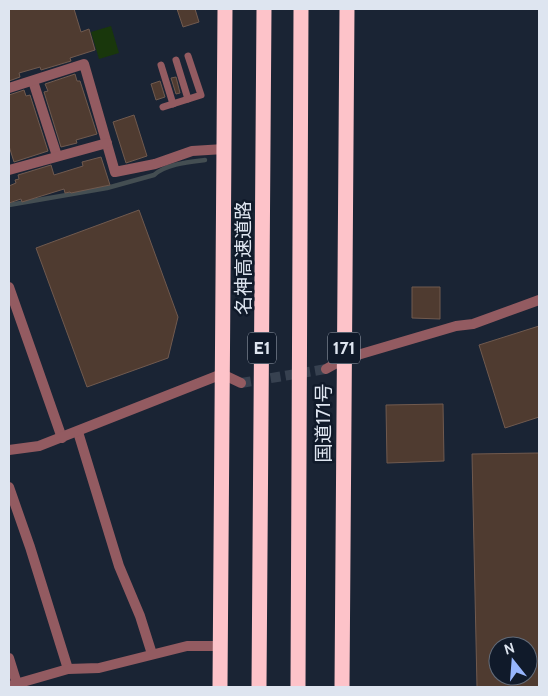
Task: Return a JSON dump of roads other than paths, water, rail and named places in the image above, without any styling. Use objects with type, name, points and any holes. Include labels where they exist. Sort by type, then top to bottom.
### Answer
[{"type":"highway","points":[[220,687],[225,9]]},
{"type":"highway","name":"名神高速道路","points":[[259,687],[264,9]]},
{"type":"highway","name":"E1","points":[[298,687],[301,9]]},
{"type":"highway","name":"国道171号","points":[[342,687],[348,9]]},
{"type":"street","points":[[9,88],[84,64],[116,172],[155,164],[192,152],[224,149]]},
{"type":"street","points":[[33,81],[57,156]]},
{"type":"street","points":[[9,170],[107,143]]},
{"type":"street","points":[[9,287],[62,438]]},
{"type":"street","points":[[326,369],[344,359],[456,326],[473,324],[539,300]]},
{"type":"street","points":[[9,450],[38,446],[62,438],[222,374],[241,383]]},
{"type":"street","points":[[78,432],[119,566],[140,616],[152,654]]},
{"type":"street","points":[[9,487],[68,669]]},
{"type":"street","points":[[9,658],[14,686],[68,669],[99,668],[187,646],[220,646]]},
{"type":"lane","points":[[163,107],[201,95],[188,56]]},
{"type":"lane","points":[[176,60],[188,99]]},
{"type":"lane","points":[[161,65],[173,104]]},
{"type":"waterway","points":[[9,205],[107,188],[154,175],[171,166],[205,160]]},
{"type":"tunnel","points":[[241,383],[326,369]]}]
